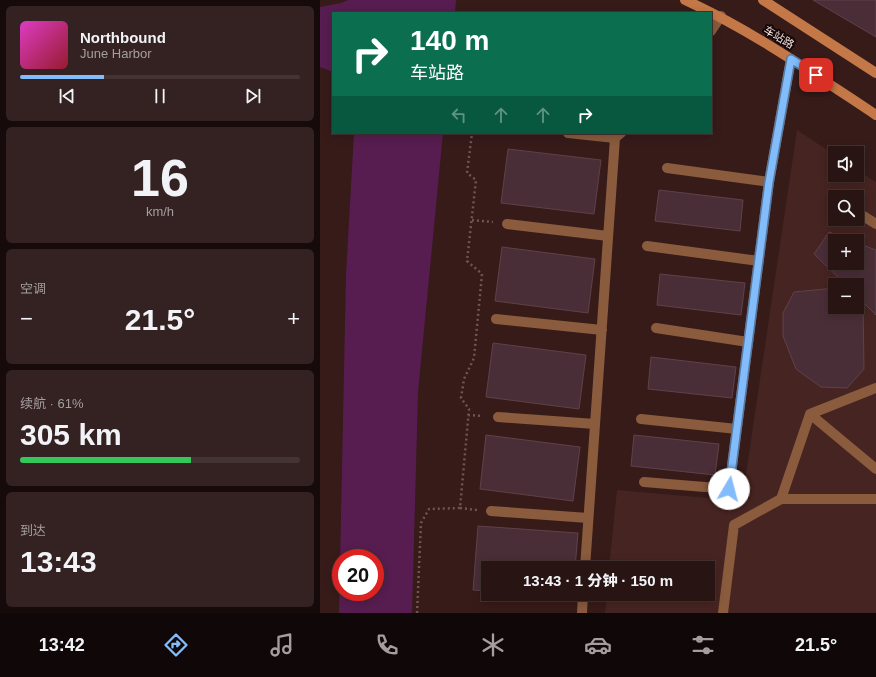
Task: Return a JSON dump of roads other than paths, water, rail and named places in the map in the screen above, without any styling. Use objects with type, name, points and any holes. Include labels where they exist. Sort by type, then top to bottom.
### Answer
[{"type":"main road","name":"车站路","points":[[686,0],[721,16],[791,59],[876,115]]},
{"type":"main road","name":"车站路","points":[[763,0],[876,73]]},
{"type":"lane","points":[[712,30],[721,16]]},
{"type":"lane","points":[[644,482],[729,489],[769,182],[791,59]]},
{"type":"lane","points":[[585,134],[618,136],[608,236],[585,561]]},
{"type":"lane","points":[[667,168],[769,182]]},
{"type":"lane","points":[[864,216],[876,224]]},
{"type":"lane","points":[[507,224],[608,236]]},
{"type":"lane","points":[[646,246],[759,261]]},
{"type":"lane","points":[[496,319],[602,330]]},
{"type":"lane","points":[[656,328],[748,342]]},
{"type":"lane","points":[[781,499],[810,414],[876,388]]},
{"type":"lane","points":[[810,414],[876,469]]},
{"type":"lane","points":[[498,417],[595,424]]},
{"type":"lane","points":[[641,419],[737,429]]},
{"type":"lane","points":[[723,613],[734,525],[781,499],[876,499]]},
{"type":"lane","points":[[491,511],[588,518]]},
{"type":"lane","points":[[582,613],[583,601]]}]
